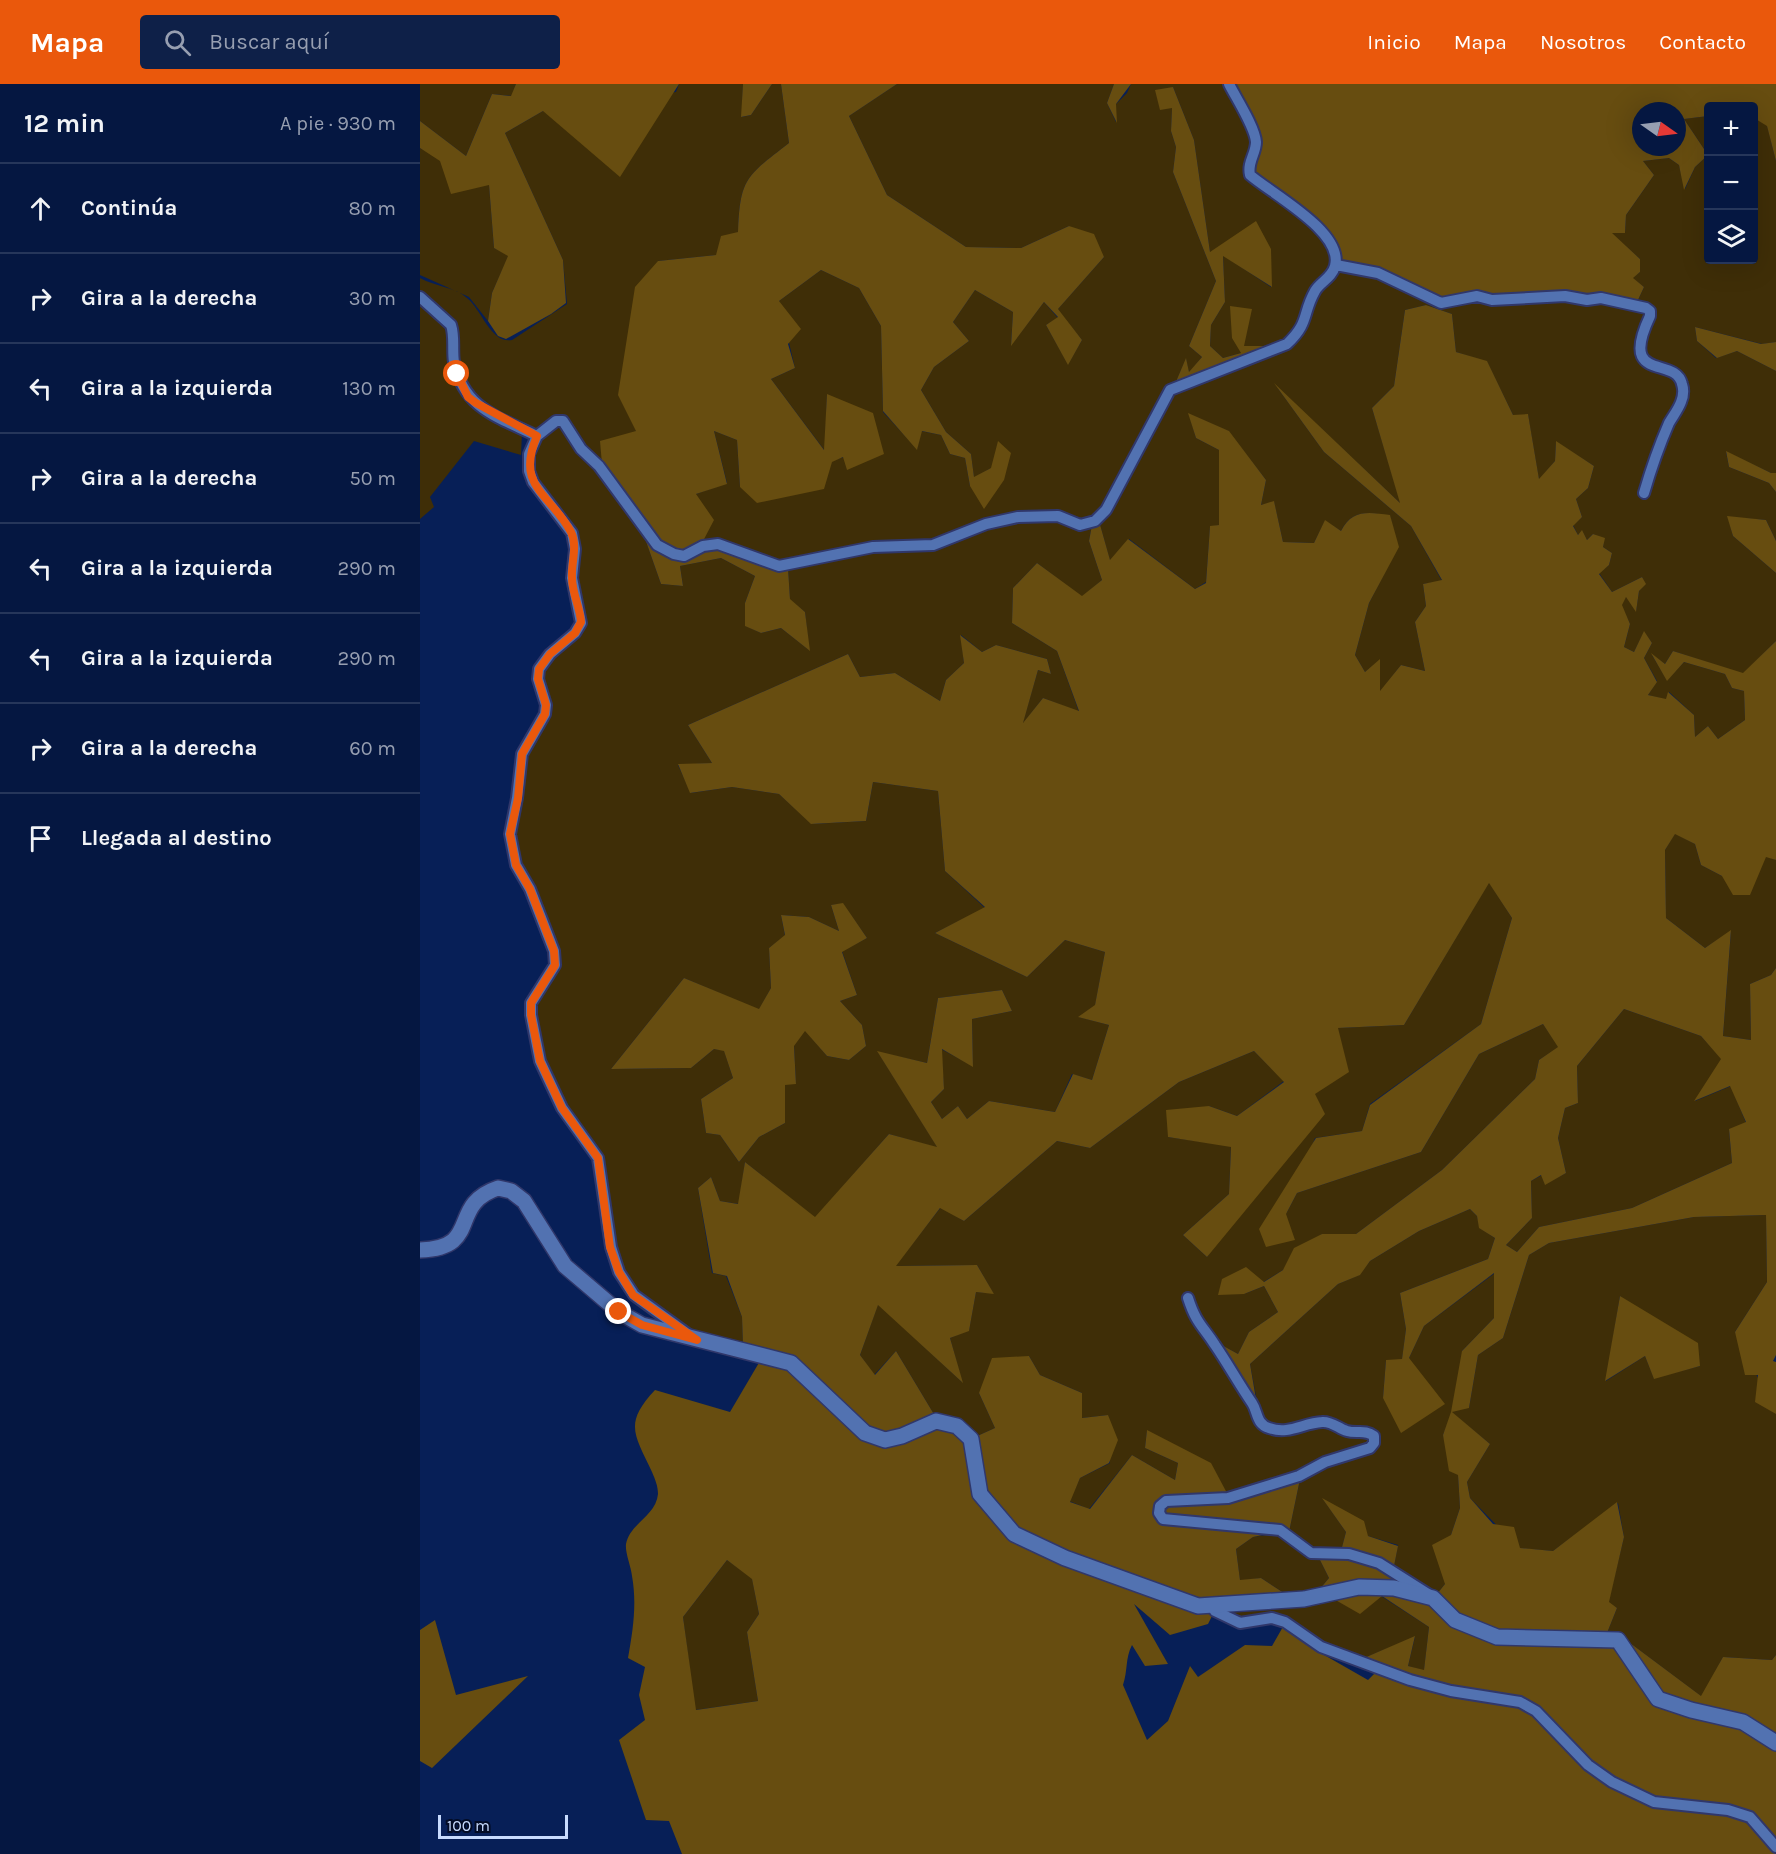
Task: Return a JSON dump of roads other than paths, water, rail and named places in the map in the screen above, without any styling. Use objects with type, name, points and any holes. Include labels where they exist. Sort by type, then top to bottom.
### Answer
[{"type":"street","points":[[697,1340],[633,1295],[619,1272],[610,1247],[598,1158],[562,1108],[540,1061],[531,1015],[531,1003],[555,965],[554,951],[530,889],[516,865],[510,834],[518,798],[522,754],[545,714],[546,705],[538,679],[539,669],[550,654],[575,633],[581,622],[572,578],[574,549],[572,533],[533,482],[529,471],[529,454],[537,436],[556,421],[563,421],[581,449],[599,466],[657,544],[674,554],[684,556],[703,546],[718,544],[779,566],[873,547],[933,545],[986,525],[1018,517],[1058,516],[1080,525],[1095,521],[1106,510],[1170,390],[1287,344],[1302,331],[1315,290],[1331,276],[1336,265],[1333,249],[1323,231],[1250,175],[1248,165],[1256,148],[1256,138],[1228,84]]},
{"type":"street","points":[[1336,265],[1378,273],[1441,303],[1477,296],[1492,300],[1566,296],[1587,300],[1601,298],[1646,308],[1650,311],[1650,316],[1640,349],[1642,358],[1648,364],[1675,374],[1682,382],[1683,392],[1681,404],[1655,456],[1644,493]]},
{"type":"street","points":[[420,297],[451,325],[457,374],[468,397],[499,417],[537,436]]},
{"type":"street","points":[[420,1250],[432,1250],[455,1241],[462,1232],[468,1210],[475,1199],[498,1188],[511,1191],[524,1201],[565,1266],[611,1305],[642,1325],[791,1363],[865,1433],[885,1440],[902,1436],[936,1421],[957,1426],[970,1439],[980,1494],[1014,1534],[1065,1558],[1198,1606],[1209,1603],[1304,1599],[1359,1587],[1394,1588],[1433,1598]]},
{"type":"street","points":[[1188,1298],[1196,1321],[1215,1345],[1230,1373],[1254,1407],[1256,1419],[1268,1428],[1294,1431],[1328,1422],[1348,1431],[1368,1431],[1374,1436],[1374,1443],[1370,1448],[1325,1462],[1299,1476],[1228,1498],[1166,1501],[1160,1506],[1159,1513],[1163,1519],[1280,1530],[1311,1553],[1349,1554],[1379,1563],[1433,1598],[1455,1620],[1497,1637],[1618,1640],[1658,1699],[1691,1710],[1743,1722],[1776,1743]]},
{"type":"street","points":[[1209,1603],[1215,1611],[1240,1623],[1272,1618],[1293,1624],[1321,1647],[1410,1680],[1451,1691],[1520,1702],[1536,1711],[1588,1765],[1612,1782],[1654,1802],[1728,1810],[1750,1817],[1776,1847]]}]
